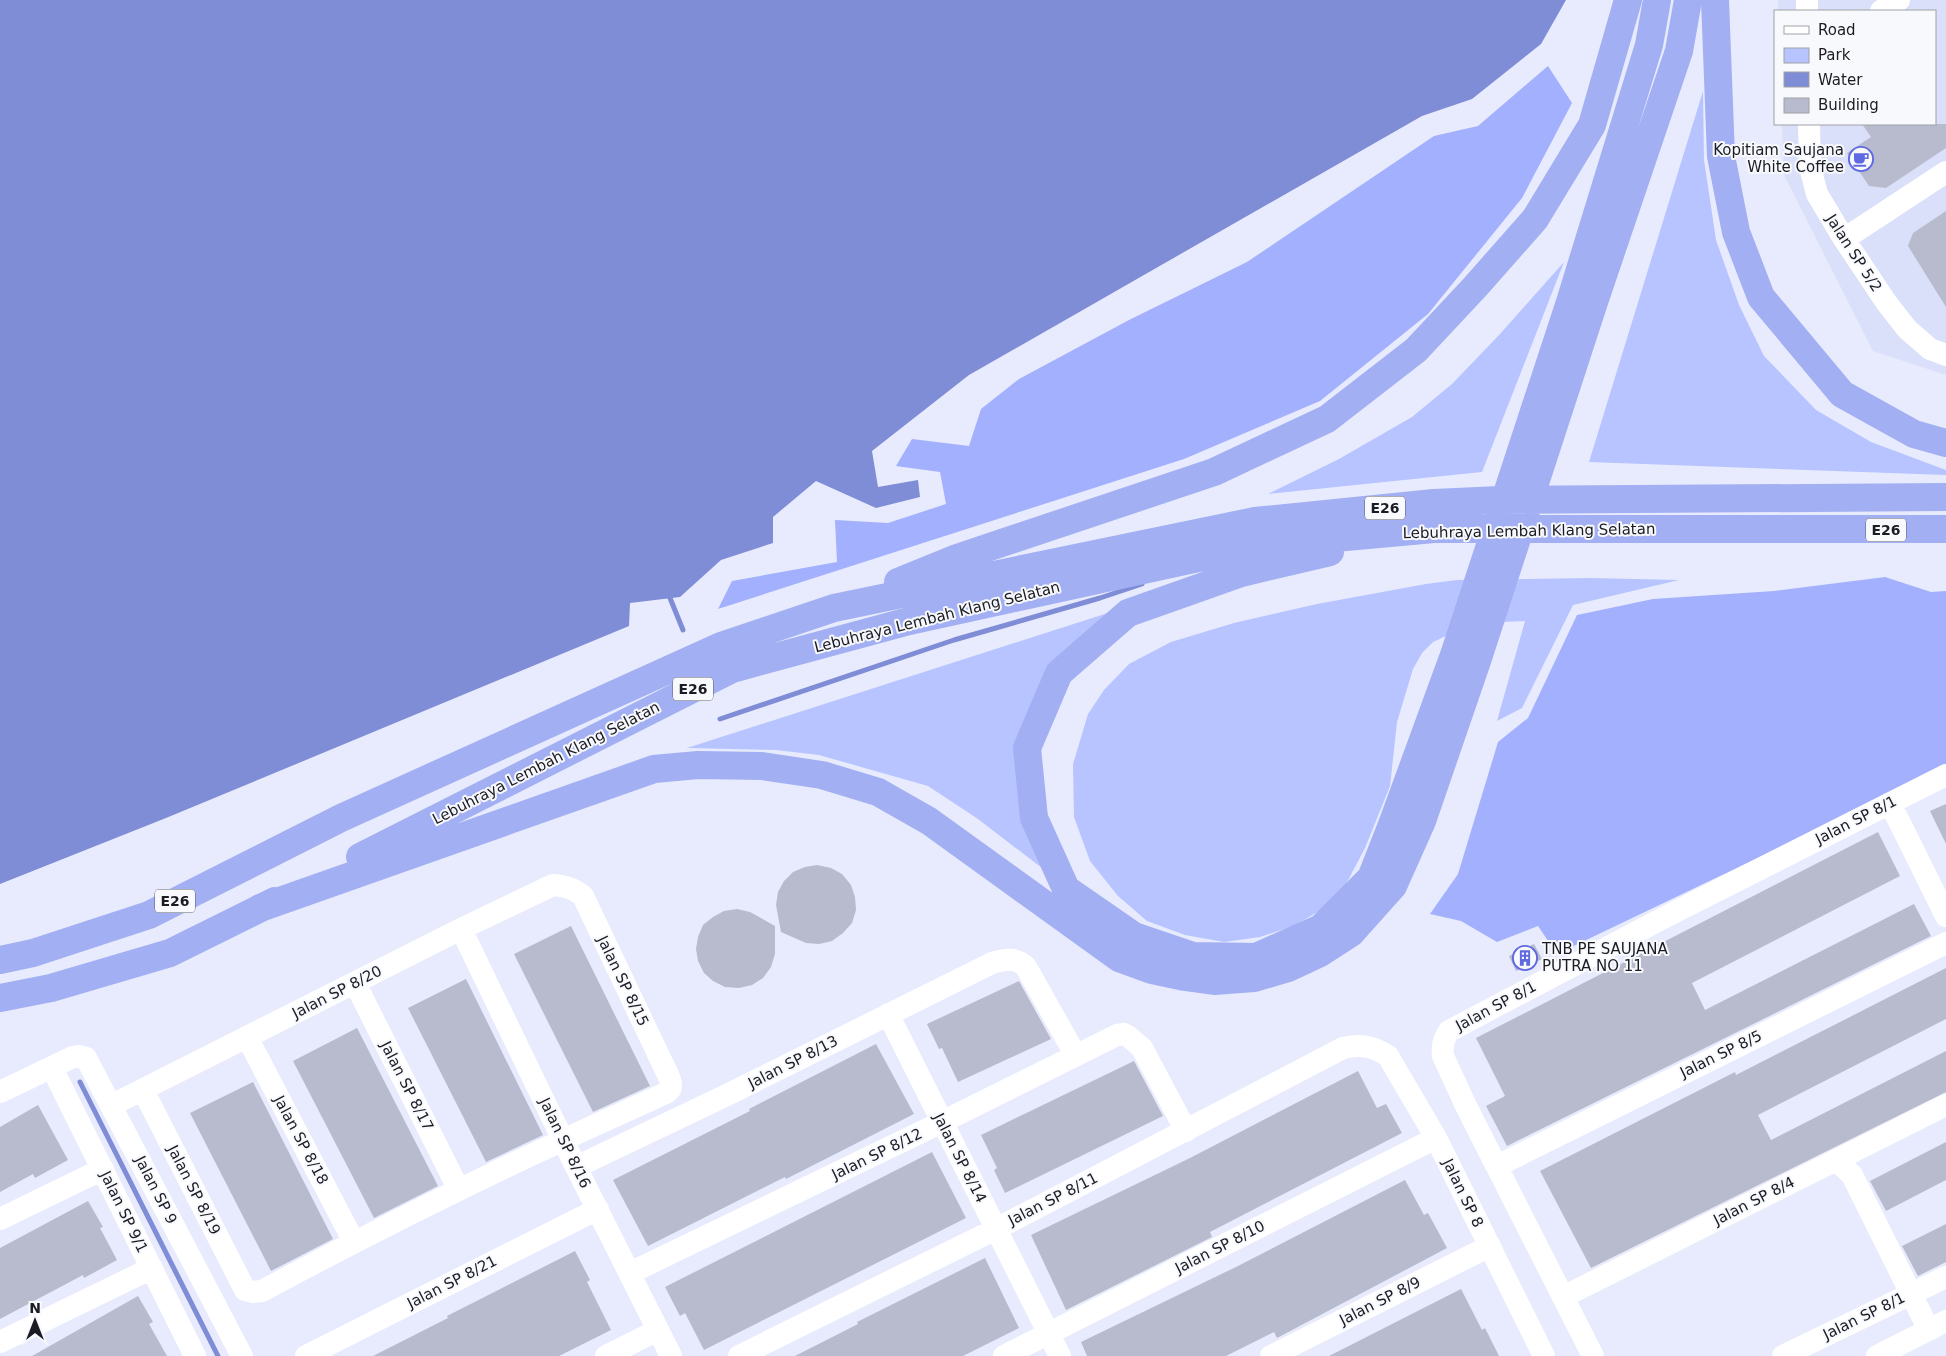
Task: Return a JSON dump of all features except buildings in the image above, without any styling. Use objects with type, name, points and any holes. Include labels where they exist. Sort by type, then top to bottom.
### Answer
[{"type":"highway","points":[[834,608],[957,558],[1214,472],[1327,419],[1416,350],[1476,287],[1535,218],[1592,125],[1628,0]]},
{"type":"highway","points":[[1582,302],[1649,45],[1657,0]]},
{"type":"highway","points":[[260,908],[654,769],[698,765],[762,766],[822,775],[878,792],[929,821],[1120,958],[1152,970],[1214,981],[1254,978],[1288,968],[1320,953],[1344,938],[1373,910],[1393,886],[1422,821],[1466,658],[1582,302],[1679,51],[1688,0]]},
{"type":"highway","points":[[1716,0],[1721,156],[1736,232],[1762,297],[1842,394],[1914,434],[1946,443]]},
{"type":"highway","name":"Lebuhraya Lembah Klang Selatan","points":[[0,960],[33,953],[149,915],[341,818],[721,646],[834,608],[1255,521],[1434,503],[1602,498],[1946,497]]},
{"type":"highway","points":[[1434,529],[1241,573],[1128,613],[1059,673],[1027,748],[1034,818],[1066,889],[1134,936],[1193,956],[1256,957],[1321,928],[1371,878],[1393,822],[1466,658]]},
{"type":"highway","name":"Lebuhraya Lembah Klang Selatan","points":[[0,998],[52,988],[170,952],[732,669],[910,621],[1258,545],[1434,529],[1946,529]]},
{"type":"street","points":[[1883,10],[1899,0]]},
{"type":"street","name":"Jalan SP 5/2","points":[[1809,125],[1810,167],[1818,194],[1844,239],[1886,302],[1907,329],[1930,350],[1946,355]]},
{"type":"street","points":[[1844,239],[1946,172]]},
{"type":"street","name":"Jalan SP 8/1","points":[[1593,1356],[1466,1106],[1443,1056],[1443,1043],[1449,1031],[1669,915],[1946,775]]},
{"type":"street","points":[[1890,803],[1946,916]]},
{"type":"street","name":"Jalan SP 8/20","points":[[112,1105],[461,929],[553,885],[565,886]]},
{"type":"street","name":"Jalan SP 8/15","points":[[563,1139],[666,1093],[671,1089],[669,1077],[583,896],[576,890],[565,886]]},
{"type":"street","name":"Jalan SP 8/16","points":[[461,929],[576,1167],[671,1356]]},
{"type":"street","name":"Jalan SP 8/5","points":[[1497,1166],[1946,943]]},
{"type":"street","name":"Jalan SP 8/13","points":[[576,1167],[731,1093],[992,963],[1011,959],[1021,962],[1026,967],[1075,1054]]},
{"type":"street","name":"Jalan SP 8/17","points":[[355,983],[459,1190]]},
{"type":"street","name":"Jalan SP 8/14","points":[[888,1014],[1060,1356]]},
{"type":"street","name":"Jalan SP 8/12","points":[[630,1273],[942,1122],[1110,1037],[1124,1034],[1142,1048],[1186,1131]]},
{"type":"street","name":"Jalan SP 8/18","points":[[247,1037],[354,1242]]},
{"type":"street","name":"Jalan SP 8/11","points":[[739,1356],[996,1229],[1343,1048],[1366,1045]]},
{"type":"street","name":"Jalan SP 8","points":[[1366,1045],[1377,1048],[1388,1056],[1436,1138],[1490,1246],[1537,1354]]},
{"type":"street","name":"Jalan SP 9","points":[[52,1068],[72,1057],[86,1058],[242,1356]]},
{"type":"street","points":[[0,1092],[52,1068]]},
{"type":"street","name":"Jalan SP 9/1","points":[[52,1068],[195,1356]]},
{"type":"street","name":"Jalan SP 8/19","points":[[143,1090],[245,1290],[253,1292],[262,1291],[354,1242]]},
{"type":"street","name":"Jalan SP 8/4","points":[[1563,1297],[1946,1105]]},
{"type":"street","name":"Jalan SP 8/10","points":[[1004,1356],[1436,1138]]},
{"type":"street","points":[[354,1242],[563,1139]]},
{"type":"street","points":[[1836,1160],[1852,1176],[1910,1294],[1937,1326],[1877,1356]]},
{"type":"street","points":[[0,1220],[103,1169]]},
{"type":"street","name":"Jalan SP 8/21","points":[[306,1356],[598,1209]]},
{"type":"street","name":"Jalan SP 8/9","points":[[1271,1356],[1490,1246]]},
{"type":"street","points":[[0,1342],[152,1268]]},
{"type":"street","name":"Jalan SP 8/1","points":[[1783,1356],[1946,1277]]},
{"type":"street","points":[[606,1356],[658,1330]]},
{"type":"shaded area","points":[[1778,0],[1946,0],[1946,375],[1873,351],[1784,175],[1782,125],[1936,125],[1936,10],[1778,10]]},
{"type":"shaded area","points":[[1548,66],[1572,103],[1522,198],[1428,314],[1320,401],[1184,459],[718,609],[732,581],[837,562],[835,520],[888,523],[946,504],[940,472],[896,466],[912,439],[969,446],[981,409],[1019,379],[1129,320],[1247,262],[1434,136],[1478,126]]},
{"type":"shaded area","points":[[1885,577],[1931,592],[1946,591],[1946,768],[1557,954],[1538,926],[1497,942],[1461,921],[1430,914],[1458,874],[1498,742],[1528,718],[1577,615],[1653,599],[1774,591]]},
{"type":"green space","points":[[1703,91],[1704,160],[1716,240],[1739,305],[1764,356],[1816,410],[1871,442],[1946,470],[1946,475],[1589,462]]},
{"type":"green space","points":[[1564,262],[1482,472],[1268,494],[1339,459],[1412,417],[1452,384],[1500,334]]},
{"type":"green space","points":[[1591,578],[1679,580],[1573,605],[1522,708],[1497,721],[1525,621],[1456,624],[1450,634],[1433,642],[1422,653],[1413,669],[1397,722],[1390,786],[1365,848],[1345,886],[1319,911],[1294,926],[1260,937],[1224,942],[1185,935],[1147,921],[1118,896],[1090,861],[1074,817],[1073,764],[1088,714],[1104,690],[1129,664],[1171,642],[1234,623],[1317,604],[1457,580]]},
{"type":"green space","points":[[1111,612],[1019,747],[1042,868],[978,819],[928,786],[819,755],[776,750],[687,748]]},
{"type":"water","points":[[0,0],[1566,0],[1541,44],[1472,99],[1422,116],[969,375],[872,451],[878,487],[918,480],[920,497],[876,508],[816,481],[773,517],[773,543],[721,560],[680,597],[630,603],[629,626],[166,818],[0,884]]},
{"type":"waterway","points":[[720,719],[954,640],[1142,584]]},
{"type":"waterway","points":[[670,598],[683,630]]},
{"type":"waterway","points":[[80,1082],[218,1356]]},
{"type":"place","name":"Kopitiam Saujana White Coffee","points":[[1861,159]]},
{"type":"place","name":"TNB PE SAUJANA PUTRA NO 11","points":[[1525,958]]}]
